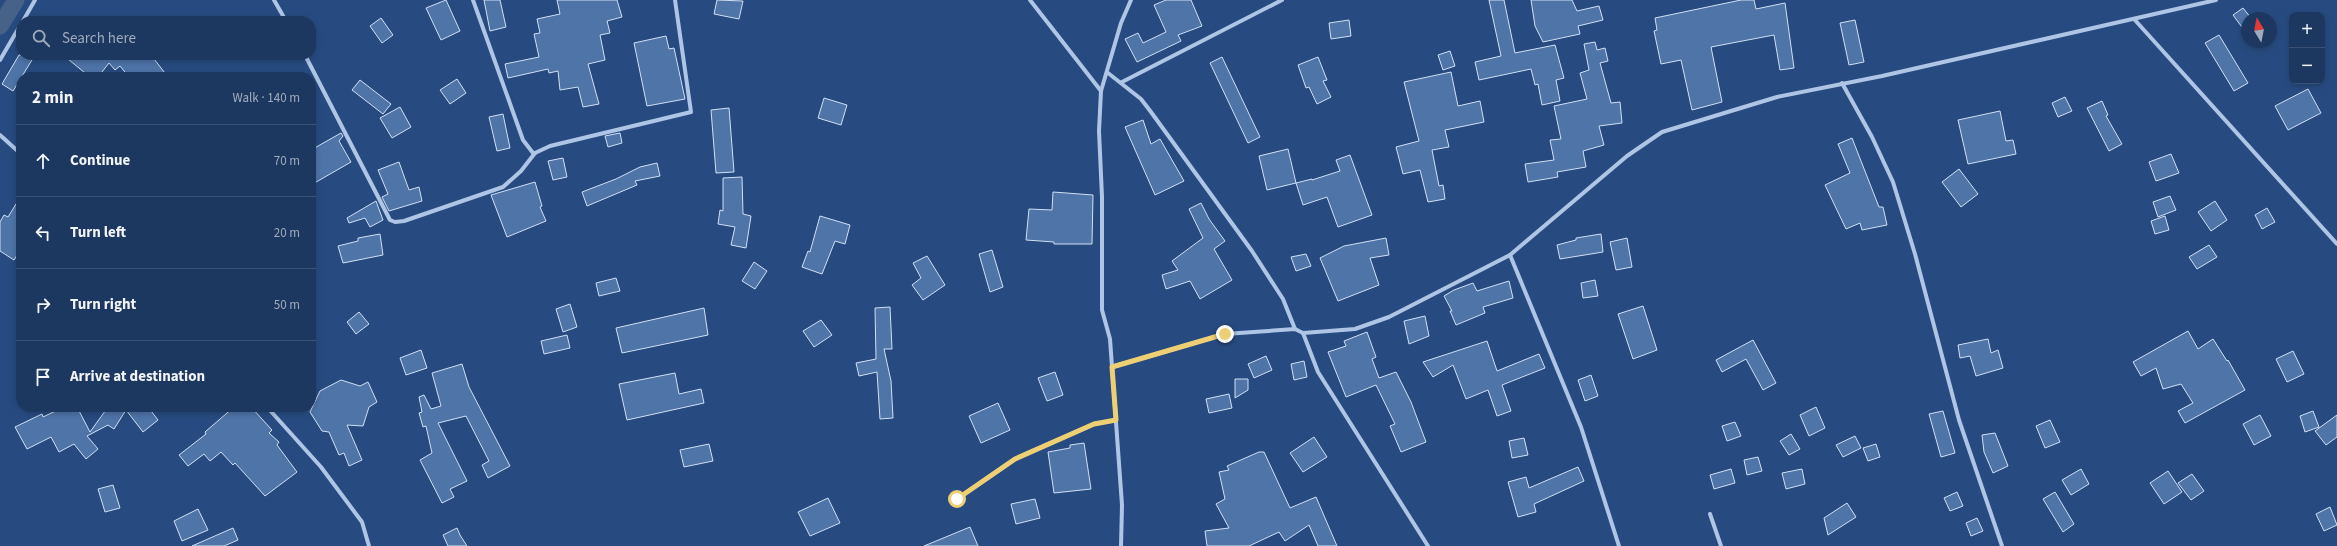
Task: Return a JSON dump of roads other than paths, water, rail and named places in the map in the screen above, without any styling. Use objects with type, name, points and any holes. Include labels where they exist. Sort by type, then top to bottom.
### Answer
[{"type":"street","points":[[26,16],[35,0]]},
{"type":"street","points":[[274,0],[283,16]]},
{"type":"street","points":[[473,0],[523,140],[533,153],[535,153]]},
{"type":"street","points":[[316,76],[390,220],[395,222],[446,208],[502,187],[522,172],[535,153],[568,140],[691,112],[676,0]]},
{"type":"street","points":[[1030,0],[1101,91]]},
{"type":"street","points":[[1121,546],[1122,505],[1110,339],[1102,310],[1102,197],[1099,131],[1101,91],[1108,72],[1121,23],[1131,0]]},
{"type":"street","points":[[1122,82],[1282,0]]},
{"type":"street","points":[[1112,367],[1225,334],[1295,329],[1303,333],[1354,329],[1389,317],[1510,255],[1627,156],[1662,132],[1777,96],[2216,0]]},
{"type":"street","points":[[2134,18],[2337,244]]},
{"type":"street","points":[[0,60],[16,33]]},
{"type":"street","points":[[308,60],[314,72]]},
{"type":"street","points":[[1108,72],[1141,99],[1152,112],[1252,251],[1283,299],[1295,329]]},
{"type":"street","points":[[1842,83],[1872,137],[1893,182],[1915,254],[1959,420],[2002,546]]},
{"type":"street","points":[[0,135],[16,149]]},
{"type":"street","points":[[1510,255],[1581,427],[1619,546]]},
{"type":"street","points":[[1303,333],[1318,372],[1428,546]]},
{"type":"street","points":[[272,412],[321,467],[362,522],[368,546]]},
{"type":"street","points":[[957,499],[1015,459],[1094,424],[1116,420]]},
{"type":"street","points":[[1710,514],[1721,546]]},
{"type":"waterway","points":[[0,26],[16,0]]}]
